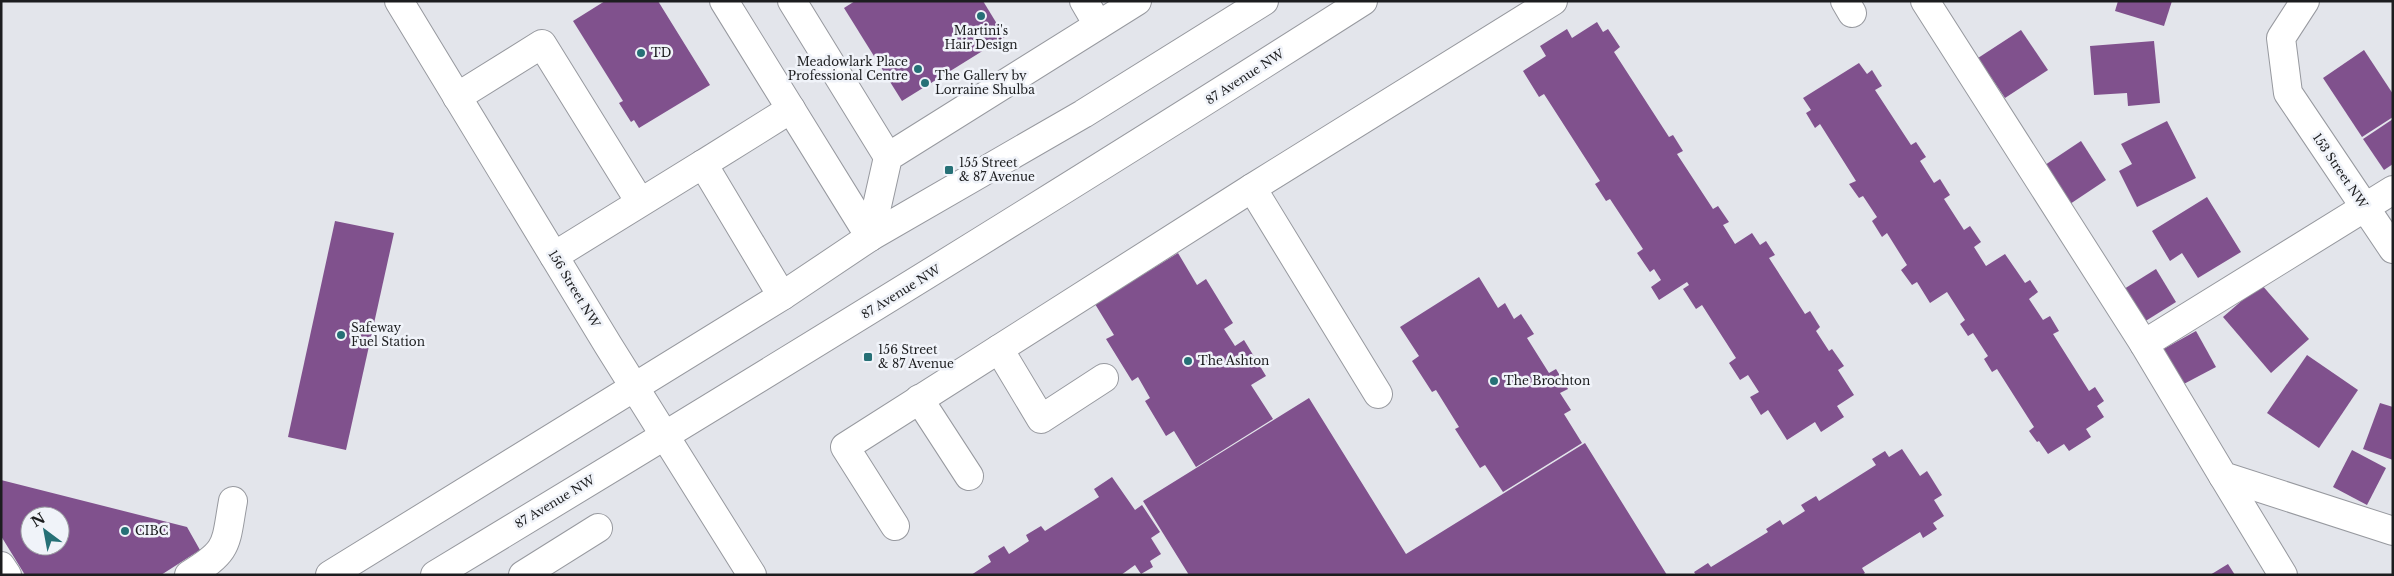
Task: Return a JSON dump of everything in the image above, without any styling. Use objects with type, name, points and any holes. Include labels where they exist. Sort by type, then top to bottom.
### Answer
[{"type":"main road","name":"156 Street NW","points":[[399,1],[634,387],[752,575]]},
{"type":"main road","points":[[724,1],[870,237]]},
{"type":"main road","points":[[792,1],[888,157],[870,237]]},
{"type":"main road","points":[[1084,1],[1098,25]]},
{"type":"main road","points":[[888,157],[1137,1]]},
{"type":"main road","points":[[330,575],[782,296],[870,237],[1083,114],[1264,1]]},
{"type":"main road","name":"87 Avenue NW","points":[[435,575],[1115,160],[1363,1]]},
{"type":"main road","points":[[895,526],[845,448],[1252,188],[1553,1]]},
{"type":"main road","points":[[1925,1],[2144,344],[2283,575]]},
{"type":"main road","name":"153 Street NW","points":[[2305,1],[2281,38],[2288,93],[2393,248]]},
{"type":"main road","points":[[458,98],[542,44],[640,202]]},
{"type":"main road","points":[[554,256],[791,110]]},
{"type":"main road","points":[[703,164],[782,296]]},
{"type":"main road","points":[[1252,188],[1378,394]]},
{"type":"main road","points":[[2144,344],[2393,190]]},
{"type":"main road","points":[[999,349],[1041,419],[1104,378]]},
{"type":"main road","points":[[920,400],[969,476]]},
{"type":"main road","points":[[2223,476],[2393,531]]},
{"type":"main road","points":[[189,575],[213,560],[225,545],[233,501]]},
{"type":"main road","points":[[523,575],[598,528]]},
{"type":"main road","points":[[1,566],[7,575]]},
{"type":"building","name":"TD","points":[[605,1],[658,1],[710,85],[639,128],[634,120],[631,122],[619,103],[623,101],[573,21]]},
{"type":"building","name":"Meadowlark Place Professional Centre","points":[[855,1],[983,1],[1005,37],[902,101],[844,8]]},
{"type":"building","points":[[2118,1],[2172,1],[2164,26],[2115,11]]},
{"type":"building","points":[[1597,22],[1603,32],[1608,29],[1620,47],[1614,52],[1669,137],[1673,135],[1683,151],[1677,154],[1713,209],[1718,206],[1729,222],[1723,225],[1735,244],[1752,233],[1760,245],[1766,241],[1775,255],[1769,258],[1805,314],[1810,311],[1820,327],[1816,331],[1829,351],[1832,349],[1844,366],[1838,370],[1854,395],[1837,406],[1844,417],[1821,432],[1815,422],[1787,440],[1768,410],[1761,415],[1750,397],[1759,392],[1748,375],[1740,380],[1729,363],[1736,358],[1702,305],[1696,309],[1683,289],[1689,285],[1687,282],[1659,300],[1651,287],[1661,280],[1654,269],[1650,272],[1637,253],[1643,249],[1610,199],[1606,201],[1595,184],[1600,181],[1544,94],[1539,97],[1523,71],[1546,56],[1540,46],[1567,29],[1572,38]]},
{"type":"building","points":[[2021,30],[2048,70],[2005,98],[1978,58]]},
{"type":"building","points":[[2154,41],[2160,103],[2128,106],[2127,93],[2094,95],[2090,46]]},
{"type":"building","points":[[2364,50],[2393,94],[2393,117],[2362,137],[2323,78]]},
{"type":"building","points":[[1859,63],[1867,74],[1872,70],[1882,86],[1875,90],[1911,145],[1916,142],[1926,157],[1920,161],[1934,183],[1940,179],[1950,195],[1944,199],[1964,230],[1970,226],[1981,242],[1974,247],[1986,266],[2005,254],[2025,283],[2030,280],[2038,292],[2029,299],[2043,320],[2050,316],[2059,331],[2053,334],[2089,391],[2095,387],[2104,401],[2097,406],[2104,417],[2086,429],[2091,437],[2069,451],[2064,444],[2048,454],[2039,441],[2037,442],[2029,431],[2034,427],[1997,369],[1992,372],[1984,359],[1988,356],[1973,333],[1968,336],[1960,324],[1965,320],[1947,292],[1930,303],[1917,282],[1912,285],[1901,270],[1907,265],[1887,233],[1882,237],[1872,221],[1877,217],[1863,196],[1859,198],[1849,184],[1856,181],[1820,124],[1815,128],[1806,113],[1811,110],[1803,98]]},
{"type":"building","points":[[2393,119],[2393,164],[2384,170],[2363,139]]},
{"type":"building","points":[[2167,121],[2196,178],[2137,207],[2119,171],[2132,164],[2121,144]]},
{"type":"building","points":[[2081,141],[2106,180],[2070,204],[2045,165]]},
{"type":"building","points":[[2207,197],[2241,252],[2198,278],[2182,253],[2170,261],[2152,231]]},
{"type":"building","name":"Safeway Fuel Station","points":[[335,221],[394,233],[346,450],[288,437]]},
{"type":"building","name":"The Ashton","points":[[1178,253],[1197,285],[1206,279],[1233,323],[1224,329],[1235,346],[1244,340],[1266,376],[1251,385],[1273,419],[1196,467],[1174,431],[1166,436],[1145,401],[1150,398],[1138,377],[1132,381],[1106,339],[1114,335],[1095,304]]},
{"type":"building","points":[[2156,269],[2176,302],[2144,322],[2124,289]]},
{"type":"building","name":"The Brochton","points":[[1479,277],[1498,308],[1505,303],[1514,319],[1521,314],[1534,334],[1527,338],[1549,373],[1556,369],[1568,389],[1560,393],[1571,410],[1564,414],[1582,443],[1503,492],[1485,465],[1480,468],[1455,429],[1459,427],[1436,390],[1432,392],[1412,361],[1419,356],[1400,327]]},
{"type":"building","points":[[2261,284],[2309,339],[2271,373],[2223,317]]},
{"type":"building","points":[[2196,331],[2216,367],[2180,386],[2160,351]]},
{"type":"building","points":[[2307,355],[2358,390],[2319,448],[2267,413]]},
{"type":"building","points":[[1309,398],[1406,554],[1585,443],[1667,575],[1189,575],[1143,501]]},
{"type":"building","points":[[2380,403],[2393,407],[2393,460],[2363,449]]},
{"type":"building","points":[[1902,449],[1920,476],[1927,471],[1942,495],[1934,500],[1944,516],[1933,523],[1937,529],[1923,538],[1920,532],[1862,568],[1865,573],[1862,575],[1696,575],[1694,572],[1708,563],[1711,567],[1768,532],[1766,529],[1780,520],[1783,525],[1805,511],[1801,505],[1816,496],[1819,501],[1876,465],[1872,459],[1885,451],[1889,457]]},
{"type":"building","points":[[2352,450],[2386,468],[2367,505],[2333,487]]},
{"type":"building","points":[[1112,477],[1135,510],[1142,505],[1160,532],[1151,538],[1161,554],[1150,561],[1153,567],[1141,574],[1135,565],[1121,575],[971,575],[991,562],[988,556],[1004,546],[1009,554],[1029,541],[1026,535],[1041,526],[1045,531],[1099,497],[1094,489]]},
{"type":"building","name":"CIBC","points":[[1,480],[187,527],[200,550],[161,575],[25,575],[1,536]]},
{"type":"building","points":[[2228,564],[2235,575],[2210,575]]},
{"type":"place","name":"Martini's Hair Design","points":[[981,16]]},
{"type":"place","name":"TD","points":[[641,53]]},
{"type":"place","name":"Meadowlark Place Professional Centre","points":[[918,69]]},
{"type":"place","name":"The Gallery by Lorraine Shulba","points":[[925,83]]},
{"type":"place","name":"155 Street & 87 Avenue","points":[[949,170]]},
{"type":"place","name":"Safeway Fuel Station","points":[[341,335]]},
{"type":"place","name":"156 Street & 87 Avenue","points":[[868,357]]},
{"type":"place","name":"The Ashton","points":[[1188,361]]},
{"type":"place","name":"The Brochton","points":[[1494,381]]},
{"type":"place","name":"CIBC","points":[[125,531]]}]
